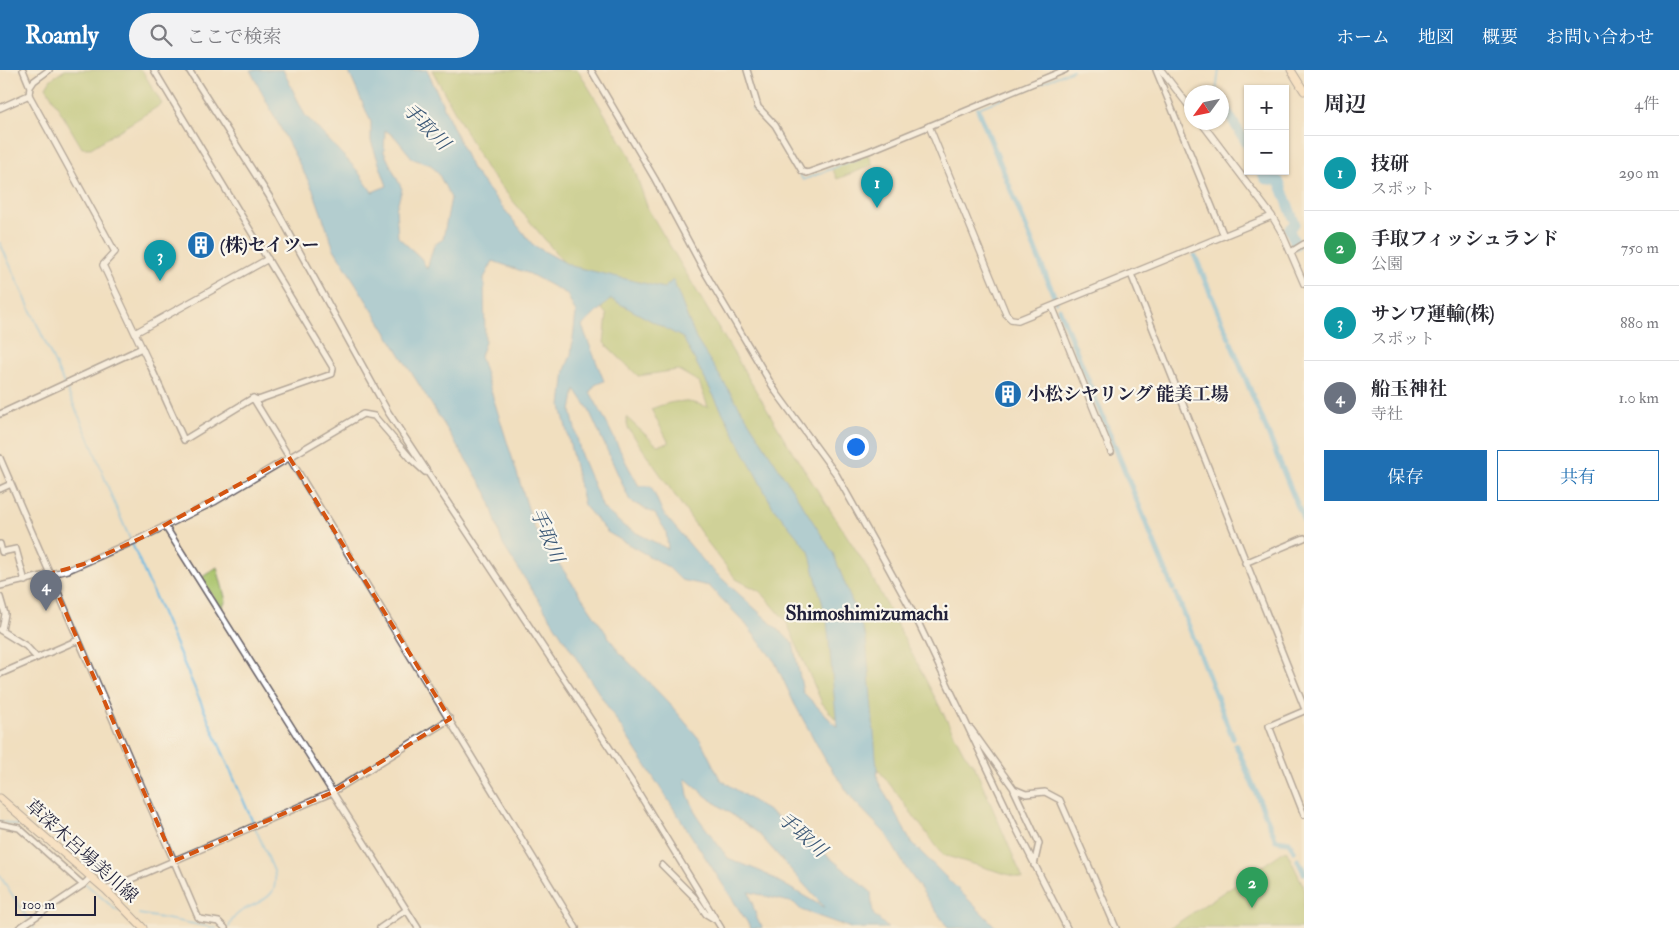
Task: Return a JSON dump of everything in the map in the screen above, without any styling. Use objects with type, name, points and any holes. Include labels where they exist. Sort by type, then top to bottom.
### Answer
[{"type":"main road","points":[[1291,70],[1304,91]]},
{"type":"main road","name":"草深木呂場美川線","points":[[0,798],[86,882],[106,890],[143,928]]},
{"type":"street","points":[[23,70],[30,87]]},
{"type":"street","points":[[49,70],[34,81],[30,87],[29,95],[116,252],[103,265],[184,440],[253,398],[258,400],[332,374],[334,368],[154,70]]},
{"type":"street","points":[[189,70],[269,196],[388,412],[632,782],[721,928]]},
{"type":"street","points":[[591,70],[656,179],[706,274],[776,392],[836,474],[917,620],[1034,865],[1067,928]]},
{"type":"street","points":[[747,70],[758,107],[775,126],[802,172],[808,173],[860,154],[1065,70]]},
{"type":"street","points":[[1156,70],[1224,236]]},
{"type":"street","points":[[1161,70],[1184,100]]},
{"type":"street","points":[[0,108],[29,95]]},
{"type":"street","points":[[929,126],[1006,314],[1011,319],[1018,320],[1272,216]]},
{"type":"street","points":[[1207,130],[1272,216],[1291,252],[1304,284]]},
{"type":"street","points":[[1291,252],[1304,244]]},
{"type":"street","points":[[135,333],[268,258]]},
{"type":"street","points":[[1131,274],[1304,707]]},
{"type":"street","points":[[1052,306],[1111,452]]},
{"type":"street","points":[[0,414],[142,348]]},
{"type":"street","points":[[253,398],[576,928]]},
{"type":"street","points":[[0,586],[84,564],[132,543],[214,502],[355,417],[368,414],[374,416],[413,461],[428,473]]},
{"type":"street","points":[[0,458],[200,919],[219,922],[225,928]]},
{"type":"street","points":[[0,489],[11,484]]},
{"type":"street","points":[[166,526],[418,928]]},
{"type":"street","points":[[1245,563],[1304,538]]},
{"type":"street","points":[[0,544],[2,552],[16,549],[25,581]]},
{"type":"street","points":[[0,597],[5,614],[1,630],[26,646],[37,658]]},
{"type":"street","points":[[0,674],[78,640]]},
{"type":"street","points":[[1304,711],[1269,726],[1304,815]]},
{"type":"street","points":[[106,890],[333,790],[450,719]]},
{"type":"street","points":[[964,720],[993,757],[1014,789],[1039,843],[1034,865]]},
{"type":"street","points":[[1014,789],[1026,794],[1045,792],[1060,800],[1116,928]]},
{"type":"street","points":[[0,824],[19,828],[86,882],[19,928]]},
{"type":"street","points":[[662,865],[694,897],[706,914],[717,920]]},
{"type":"street","points":[[380,928],[406,910]]},
{"type":"highlighted area","points":[[289,457],[450,719],[331,793],[174,861],[49,574],[84,564],[141,538]]},
{"type":"green space","points":[[65,70],[142,70],[162,104],[91,148],[82,148],[46,87],[51,79]]},
{"type":"green space","points":[[432,70],[578,70],[629,154],[648,209],[787,443],[865,564],[964,753],[974,765],[1023,879],[943,855],[885,778],[822,703],[786,621],[761,592],[736,579],[708,543],[628,428],[626,417],[657,445],[669,443],[651,409],[679,402],[708,407],[699,382],[678,370],[638,376],[604,343],[607,315],[485,167]]},
{"type":"green space","points":[[868,154],[873,165],[837,179],[832,168]]},
{"type":"green space","points":[[217,567],[226,601],[221,609],[201,578]]},
{"type":"green space","points":[[1286,850],[1304,887],[1304,928],[1170,928]]},
{"type":"water","name":"手取川","points":[[250,70],[283,70],[305,115],[357,170],[372,192],[387,186],[371,141],[371,122],[348,70],[427,70],[472,169],[533,245],[571,266],[664,288],[673,280],[696,339],[833,553],[866,638],[878,781],[911,842],[997,928],[948,928],[906,868],[886,834],[854,801],[826,761],[794,703],[775,662],[744,622],[709,586],[681,580],[668,567],[607,532],[584,505],[561,406],[565,370],[571,355],[576,313],[567,294],[530,274],[493,261],[484,278],[485,342],[480,356],[534,527],[619,652],[669,703],[701,741],[720,779],[797,830],[871,892],[873,914],[888,928],[851,928],[801,910],[794,903],[749,892],[757,919],[763,928],[751,928],[503,545],[487,493],[334,249],[313,190]],"holes":[[[385,130],[395,137],[413,159],[431,165],[438,173],[451,198],[443,239],[434,245],[427,269],[421,258],[398,237],[396,209],[402,189],[384,152]],[[611,299],[683,338],[773,507],[809,551],[827,621],[837,727],[803,692],[793,643],[708,566],[663,513],[651,486],[639,486],[590,392],[595,385],[604,381],[582,326]],[[575,389],[588,408],[630,501],[655,514],[666,531],[668,549],[625,527],[603,508],[581,455],[571,411]],[[685,778],[707,797],[758,833],[825,908],[762,872],[728,858],[699,819],[688,795]]]},
{"type":"waterway","points":[[1025,90],[1073,70]]},
{"type":"waterway","points":[[1217,85],[1219,70]]},
{"type":"waterway","points":[[981,107],[1021,91]]},
{"type":"waterway","points":[[752,109],[773,128],[803,180],[861,157]]},
{"type":"waterway","points":[[978,109],[1056,301]]},
{"type":"waterway","points":[[1229,115],[1244,139]]},
{"type":"waterway","points":[[1263,175],[1265,179],[1279,181],[1295,223],[1289,229],[1296,245]]},
{"type":"waterway","points":[[0,243],[92,445],[113,500],[274,871],[275,883],[272,892],[266,898],[241,912],[234,918],[229,927]]},
{"type":"waterway","points":[[1195,256],[1229,338]]},
{"type":"waterway","points":[[1059,309],[1093,392]]},
{"type":"waterway","points":[[1231,343],[1304,521]]},
{"type":"waterway","points":[[1095,398],[1173,589]]},
{"type":"waterway","points":[[1176,594],[1233,738]]},
{"type":"waterway","points":[[1236,745],[1276,840],[1289,842],[1294,851]]},
{"type":"waterway","points":[[0,821],[19,826]]},
{"type":"waterway","points":[[1298,860],[1304,873]]},
{"type":"waterway","points":[[0,876],[28,919]]},
{"type":"waterway","points":[[79,878],[116,910],[120,911]]},
{"type":"waterway","points":[[139,914],[216,928]]},
{"type":"waterway","points":[[30,923],[34,928]]},
{"type":"place","name":"技研","points":[[877,208]]},
{"type":"place","name":"(株)セイツー","points":[[201,245]]},
{"type":"place","name":"サンワ運輸(株)","points":[[160,281]]},
{"type":"place","name":"小松シヤリング 能美工場","points":[[1008,394]]},
{"type":"place","name":"船玉神社","points":[[46,611]]},
{"type":"place","name":"手取フィッシュランド","points":[[1252,908]]},
{"type":"district","name":"Shimoshimizumachi","points":[[867,613]]}]
